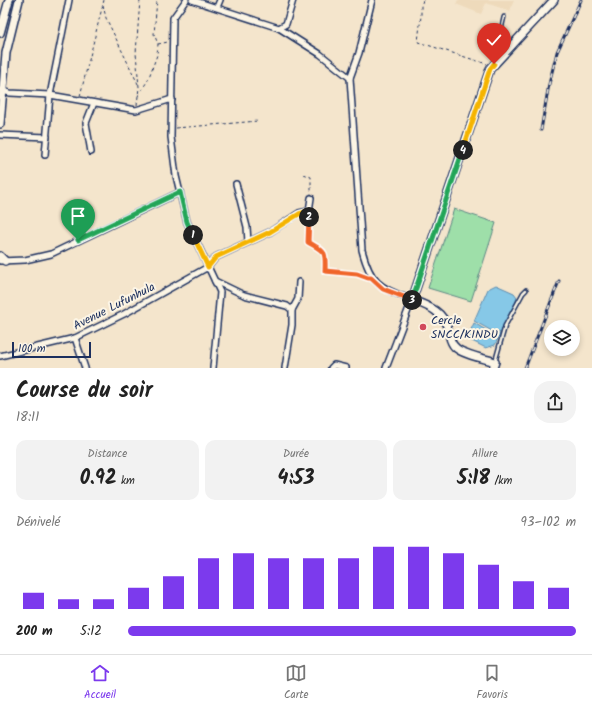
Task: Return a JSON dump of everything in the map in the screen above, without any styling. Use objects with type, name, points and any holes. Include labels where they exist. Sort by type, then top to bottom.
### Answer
[{"type":"street","points":[[0,33],[9,0]]},
{"type":"street","points":[[0,124],[1,90],[6,53],[19,0]]},
{"type":"street","points":[[45,156],[50,95],[69,0]]},
{"type":"street","points":[[186,0],[173,18],[171,129],[180,192],[187,222],[220,292],[213,368]]},
{"type":"street","points":[[192,0],[279,28],[320,54],[350,78]]},
{"type":"street","points":[[217,7],[220,0]]},
{"type":"street","points":[[279,28],[286,24],[293,0]]},
{"type":"street","points":[[372,0],[359,53],[350,78],[362,250],[371,278],[383,289],[435,309],[441,315],[447,326],[453,346],[494,365]]},
{"type":"street","points":[[386,368],[412,300],[493,65],[551,2]]},
{"type":"street","points":[[1,90],[10,93],[50,95],[136,110],[172,99]]},
{"type":"street","points":[[91,152],[86,124],[94,103]]},
{"type":"street","points":[[0,135],[47,137]]},
{"type":"street","points":[[236,184],[247,227],[248,242]]},
{"type":"street","points":[[2,260],[32,259],[51,254],[180,192]]},
{"type":"street","points":[[309,211],[311,198]]},
{"type":"street","name":"Avenue Lufunhula","points":[[0,356],[75,338],[124,314],[208,267],[216,257],[270,232],[299,214],[309,211]]},
{"type":"street","points":[[215,281],[244,295],[292,310]]},
{"type":"street","points":[[285,368],[292,329],[292,310],[298,299],[299,282]]},
{"type":"street","points":[[75,338],[85,368]]},
{"type":"street","points":[[331,368],[334,364],[346,368]]},
{"type":"lane","points":[[493,65],[504,17]]},
{"type":"lane","points":[[494,365],[505,326],[526,290]]},
{"type":"path","points":[[79,100],[104,0]]},
{"type":"path","points":[[136,110],[139,87],[136,53],[140,0]]},
{"type":"path","points":[[138,97],[154,67],[158,44],[154,34],[157,0]]},
{"type":"path","points":[[423,0],[421,6],[418,42],[493,65]]},
{"type":"path","points":[[103,4],[106,18],[139,87]]},
{"type":"path","points":[[158,44],[164,44],[172,40]]},
{"type":"path","points":[[171,129],[258,121]]},
{"type":"path","points":[[304,174],[311,177],[311,198]]},
{"type":"path","points":[[309,211],[308,242],[318,246],[324,252],[325,271],[357,274],[371,278]]},
{"type":"shaded area","points":[[458,0],[514,0],[510,11],[486,3],[481,14],[456,4]]},
{"type":"green space","points":[[454,209],[496,223],[471,301],[428,288]]},
{"type":"water","points":[[496,285],[514,293],[517,297],[513,312],[507,318],[501,333],[492,331],[474,321],[488,289]]},
{"type":"water","points":[[474,323],[491,333],[500,334],[495,345],[486,348],[470,340],[468,336]]},
{"type":"railway","points":[[541,130],[549,84],[557,52],[581,0]]},
{"type":"railway","points":[[525,368],[559,281]]},
{"type":"place","name":"Cercle SNCC/KINDU","points":[[423,327]]},
{"type":"route","points":[[78,240],[180,192],[187,222],[208,267],[216,257],[266,232],[270,232],[301,212],[309,211],[308,242],[318,246],[324,252],[325,271],[338,271],[371,278],[383,289],[412,300],[490,69],[494,64]]}]
